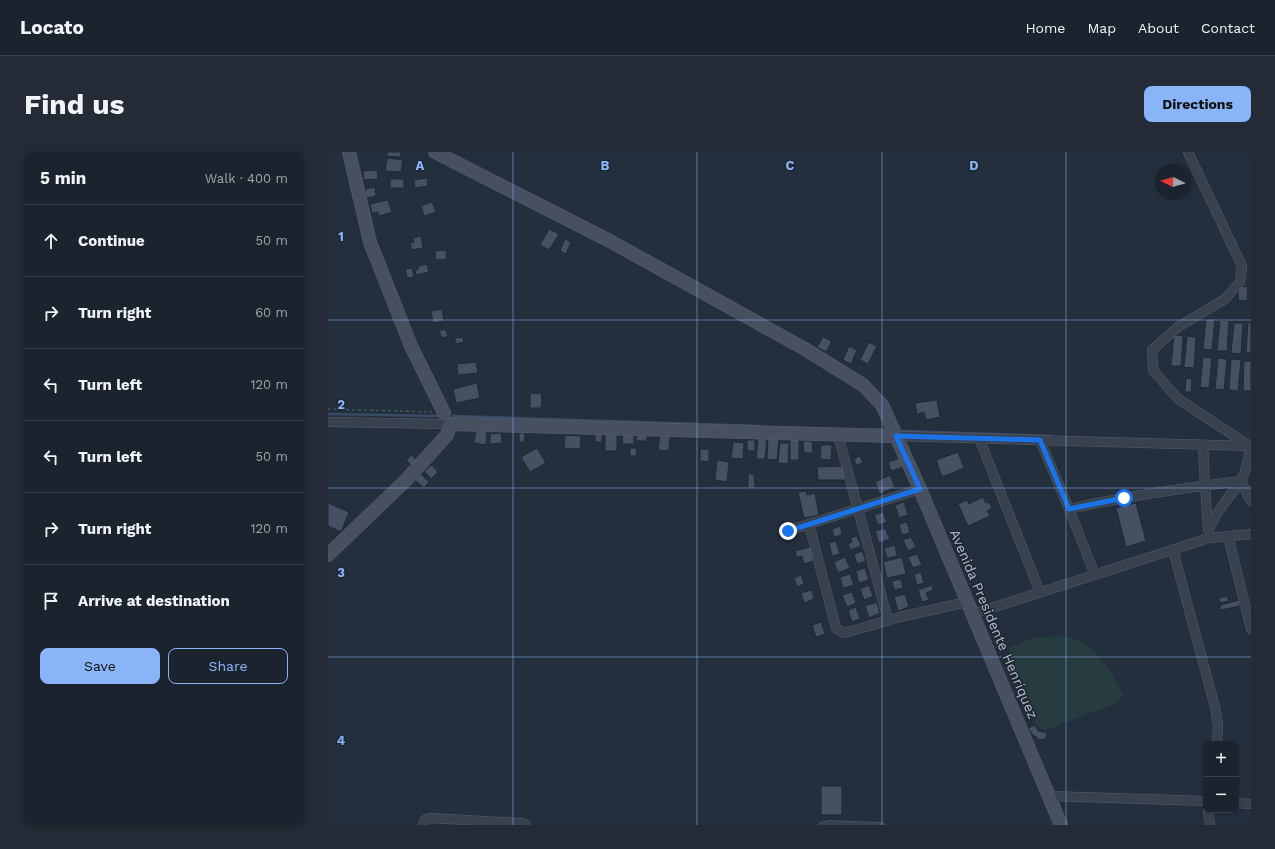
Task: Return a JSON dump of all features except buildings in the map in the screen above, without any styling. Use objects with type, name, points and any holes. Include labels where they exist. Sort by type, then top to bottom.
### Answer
[{"type":"street","points":[[328,556],[406,480],[447,435],[447,418],[411,346],[370,242],[349,152]]},
{"type":"street","name":"Avenida Presidente Henríquez","points":[[435,152],[608,240],[805,349],[863,385],[882,405],[920,489],[973,614],[1060,825]]},
{"type":"street","points":[[1188,152],[1242,266],[1240,282],[1225,299],[1178,328],[1152,350],[1153,370],[1178,399],[1251,446]]},
{"type":"street","points":[[328,422],[447,418],[838,435],[1251,446]]},
{"type":"street","points":[[838,435],[888,620]]},
{"type":"street","points":[[979,438],[1040,592]]},
{"type":"street","points":[[1040,440],[1095,575]]},
{"type":"street","points":[[1203,445],[1209,534]]},
{"type":"street","points":[[1209,534],[1215,516],[1225,501],[1236,490],[1241,481],[1248,463],[1251,446]]},
{"type":"street","points":[[1069,509],[1098,502],[1169,490],[1241,481]]},
{"type":"street","points":[[1241,481],[1251,501]]},
{"type":"street","points":[[788,531],[920,489]]},
{"type":"street","points":[[809,524],[836,628],[845,633],[888,620],[967,602]]},
{"type":"street","points":[[973,614],[1173,550],[1209,534],[1228,536],[1251,534]]},
{"type":"street","points":[[1228,536],[1251,629]]},
{"type":"street","points":[[1173,550],[1215,706],[1218,725],[1217,741]]},
{"type":"street","points":[[1049,796],[1203,801]]},
{"type":"street","points":[[1239,803],[1251,804]]},
{"type":"street","points":[[1208,813],[1210,825]]},
{"type":"street","points":[[423,825],[425,820],[430,818],[475,823],[520,823],[526,825]]},
{"type":"lane","points":[[821,825],[829,823],[882,825]]},
{"type":"path","points":[[328,409],[447,418]]},
{"type":"green space","points":[[1059,636],[1080,640],[1097,654],[1112,674],[1123,695],[1119,702],[1046,730],[1040,729],[1036,725],[1009,648],[1034,638]]},
{"type":"waterway","points":[[328,414],[438,416]]},
{"type":"waterway","points":[[453,416],[760,426]]},
{"type":"waterway","points":[[902,431],[1052,436]]},
{"type":"route","points":[[788,531],[920,489],[896,436],[1040,440],[1069,509],[1124,498]]}]
